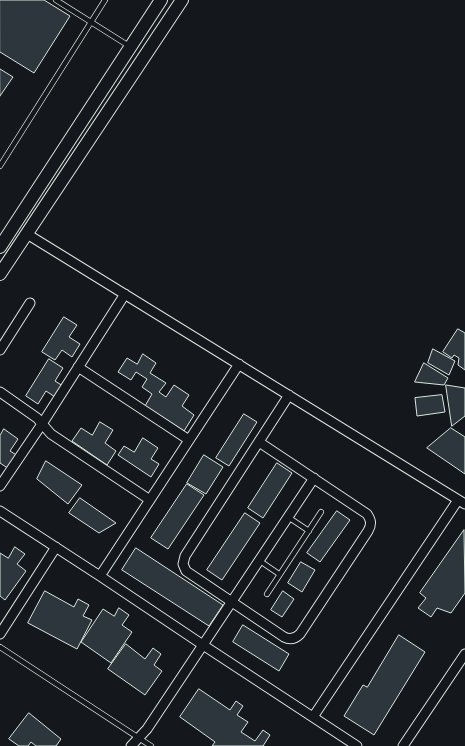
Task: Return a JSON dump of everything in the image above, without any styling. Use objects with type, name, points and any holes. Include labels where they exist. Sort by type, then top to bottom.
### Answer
[{"type":"main road","points":[[0,247],[161,0]]},
{"type":"main road","points":[[0,274],[182,0]]},
{"type":"street","points":[[27,234],[462,502],[314,717]]},
{"type":"street","points":[[0,486],[125,294]]},
{"type":"street","points":[[0,350],[30,303]]},
{"type":"street","points":[[100,576],[239,364]]},
{"type":"street","points":[[78,367],[189,440]]},
{"type":"street","points":[[0,392],[30,414],[51,434],[150,500]]},
{"type":"street","points":[[259,442],[367,514],[371,521],[368,531],[297,637],[291,639],[284,637],[186,571],[183,564],[185,556],[289,395]]},
{"type":"street","points":[[131,746],[147,729],[314,478]]},
{"type":"street","points":[[0,511],[357,746]]},
{"type":"street","points":[[0,634],[56,547]]},
{"type":"street","points":[[403,746],[465,654]]},
{"type":"lane","points":[[56,0],[130,47]]},
{"type":"lane","points":[[0,166],[105,0]]},
{"type":"lane","points":[[267,594],[321,512]]},
{"type":"lane","points":[[288,517],[308,530]]},
{"type":"lane","points":[[260,561],[279,574]]},
{"type":"lane","points":[[0,647],[151,746]]},
{"type":"building","points":[[0,0],[44,0],[70,16],[34,73],[0,52]]},
{"type":"building","points":[[0,69],[13,77],[0,96]]},
{"type":"building","points":[[64,317],[77,325],[69,337],[80,344],[72,357],[62,350],[55,360],[42,352]]},
{"type":"building","points":[[458,329],[465,333],[465,370],[458,365],[459,358],[454,355],[452,358],[443,352]]},
{"type":"building","points":[[433,349],[455,361],[449,375],[428,363]]},
{"type":"building","points":[[143,354],[156,363],[150,373],[166,383],[159,392],[166,397],[174,385],[189,395],[182,406],[194,415],[184,431],[145,406],[152,394],[142,387],[147,379],[136,372],[131,380],[118,372],[127,358],[137,364]]},
{"type":"building","points":[[49,359],[63,368],[55,381],[63,386],[55,397],[46,391],[38,404],[26,396]]},
{"type":"building","points":[[424,363],[448,378],[444,385],[415,382]]},
{"type":"building","points":[[446,385],[465,388],[465,416],[452,426]]},
{"type":"building","points":[[442,395],[445,412],[417,416],[415,398]]},
{"type":"building","points":[[244,414],[257,422],[229,466],[216,458]]},
{"type":"building","points":[[100,422],[113,430],[105,443],[116,451],[107,465],[72,441],[81,428],[92,435]]},
{"type":"building","points":[[451,428],[465,437],[465,474],[427,448]]},
{"type":"building","points":[[4,429],[18,439],[10,451],[18,456],[9,469],[0,463],[0,436]]},
{"type":"building","points":[[143,438],[158,448],[151,459],[159,464],[151,477],[118,455],[124,446],[134,452]]},
{"type":"building","points":[[204,455],[223,467],[206,494],[187,483]]},
{"type":"building","points":[[46,461],[82,485],[68,504],[37,479]]},
{"type":"building","points":[[277,463],[292,473],[263,518],[248,508]]},
{"type":"building","points":[[187,484],[204,495],[168,549],[151,538]]},
{"type":"building","points":[[80,498],[116,523],[99,533],[69,513]]},
{"type":"building","points":[[337,511],[350,520],[320,562],[307,553]]},
{"type":"building","points":[[245,513],[260,523],[222,580],[207,570]]},
{"type":"building","points":[[464,530],[465,593],[451,613],[437,608],[431,617],[418,608],[426,598],[420,593]]},
{"type":"building","points":[[15,547],[25,554],[17,564],[26,571],[5,600],[0,596],[0,553],[8,558]]},
{"type":"building","points":[[136,548],[223,605],[209,626],[122,570]]},
{"type":"building","points":[[301,562],[315,570],[302,592],[288,583]]},
{"type":"building","points":[[45,591],[74,607],[78,599],[89,605],[83,616],[92,620],[77,649],[28,623]]},
{"type":"building","points":[[283,591],[294,599],[282,617],[271,610]]},
{"type":"building","points":[[119,608],[129,615],[122,625],[132,632],[111,663],[81,642],[103,609],[114,616]]},
{"type":"building","points":[[243,625],[289,654],[279,671],[233,642]]},
{"type":"building","points":[[399,635],[425,652],[374,735],[344,716],[363,685],[367,687]]},
{"type":"building","points":[[126,644],[145,659],[153,648],[161,654],[154,665],[162,671],[145,695],[108,669]]},
{"type":"building","points":[[199,689],[230,710],[236,701],[243,706],[237,715],[248,722],[241,732],[255,741],[263,730],[270,735],[263,746],[212,746],[215,742],[180,717]]},
{"type":"building","points":[[29,713],[61,739],[56,746],[36,746],[31,742],[28,746],[19,746],[9,739]]}]
